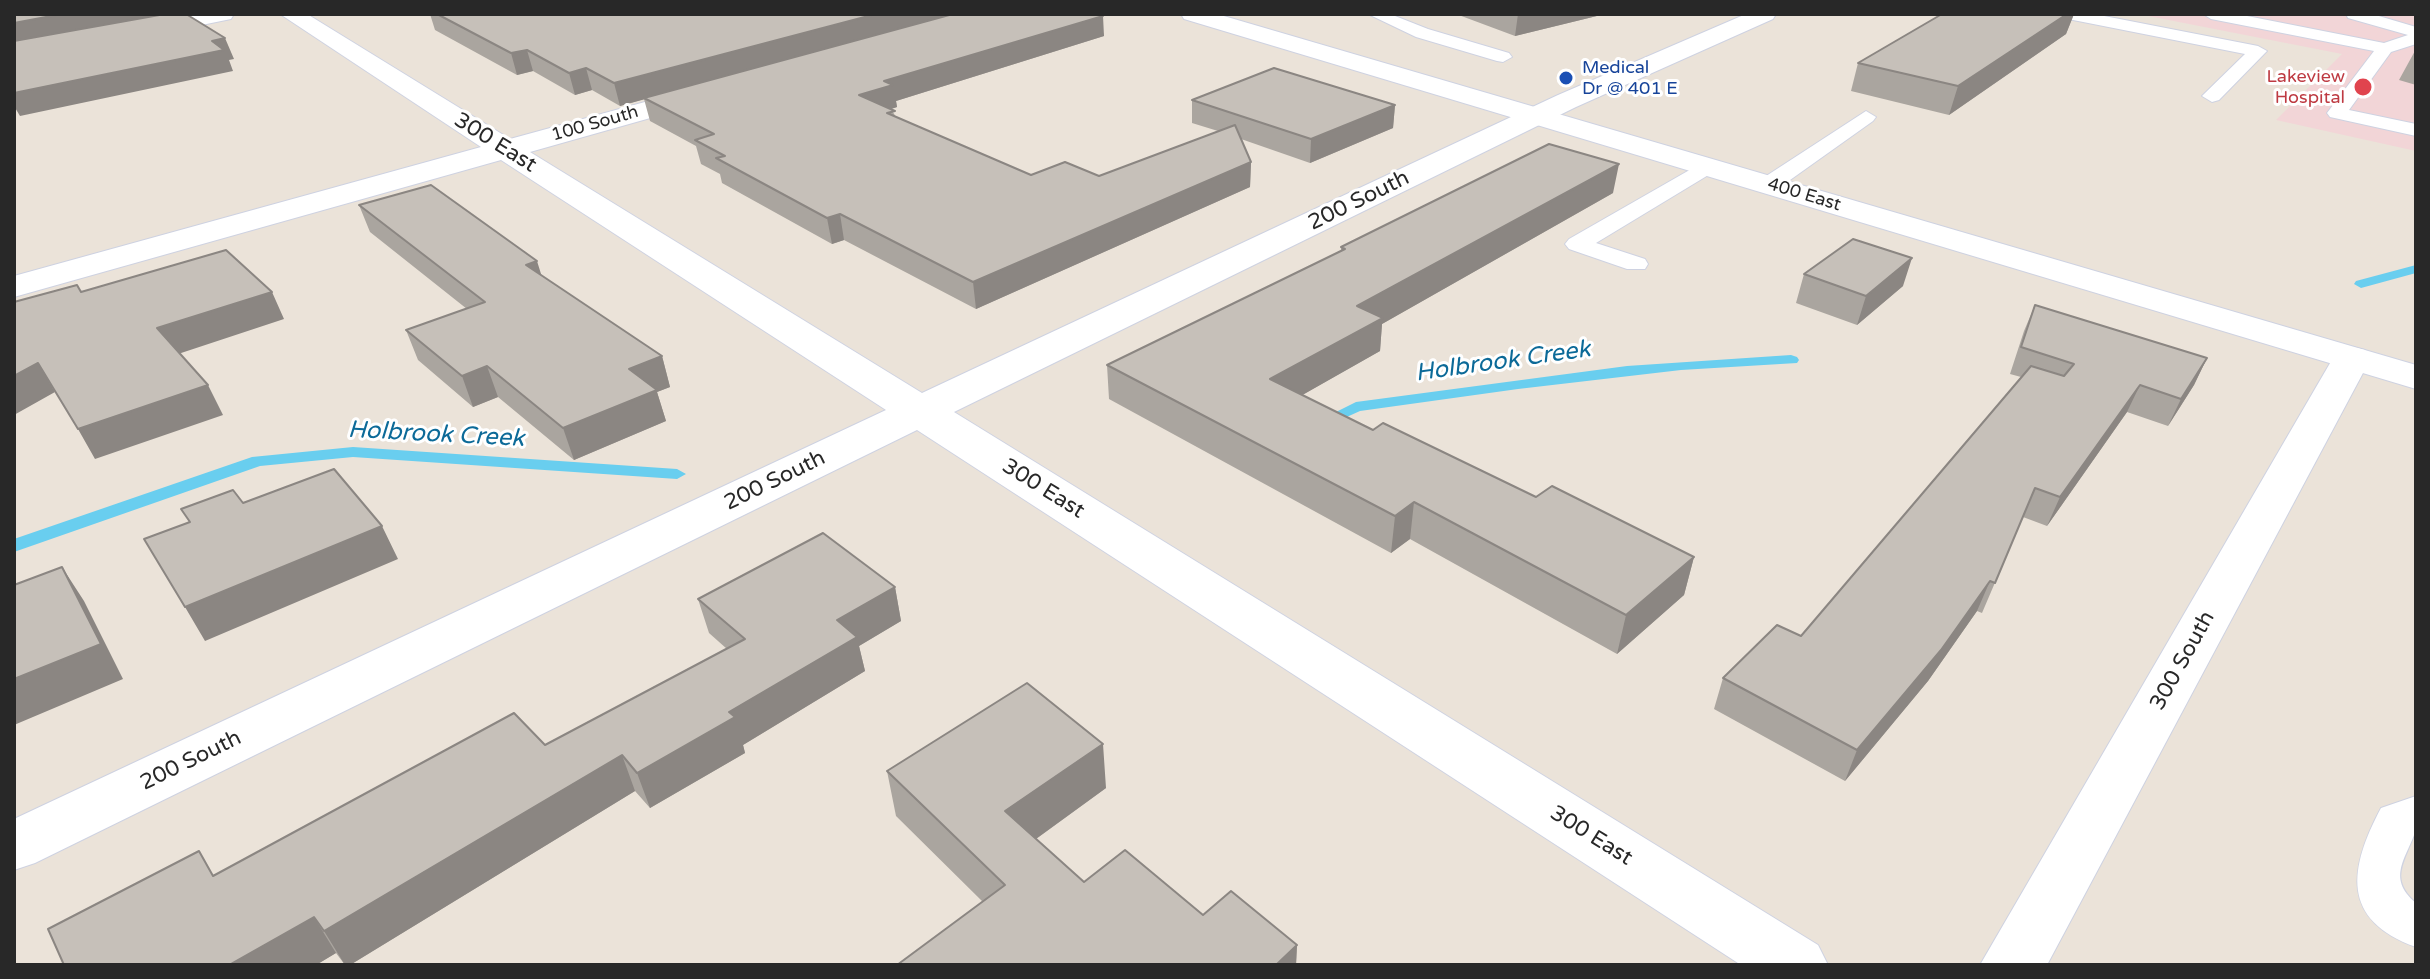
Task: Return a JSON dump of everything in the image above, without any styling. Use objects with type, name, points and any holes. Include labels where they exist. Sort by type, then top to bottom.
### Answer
[{"type":"street","points":[[119,35],[223,14]]},
{"type":"street","name":"300 East","points":[[291,14],[1795,965]]},
{"type":"street","name":"200 South","points":[[14,846],[1536,116],[1765,14]]},
{"type":"street","name":"400 East","points":[[1208,16],[2416,377]]},
{"type":"street","name":"100 South","points":[[14,287],[730,87]]},
{"type":"street","name":"300 South","points":[[2013,965],[2352,358]]},
{"type":"lane","points":[[1376,14],[1422,33],[1503,57]]},
{"type":"lane","points":[[2068,14],[2258,51],[2212,96]]},
{"type":"lane","points":[[2211,14],[2385,48]]},
{"type":"lane","points":[[2354,14],[2416,35]]},
{"type":"lane","points":[[2416,35],[2385,48],[2337,113],[2416,130]]},
{"type":"lane","points":[[1768,185],[1866,117]]},
{"type":"lane","points":[[1636,264],[1577,244],[1707,166]]},
{"type":"lane","points":[[2416,813],[2396,820],[2375,884],[2383,903],[2416,927]]},
{"type":"shaded area","name":"Lakeview Hospital","points":[[2138,14],[2416,14],[2416,151],[2276,120],[2342,54]]},
{"type":"building","points":[[14,14],[62,14],[14,23]]},
{"type":"building","points":[[165,14],[186,14],[225,38],[212,41],[224,50],[14,93],[14,41]]},
{"type":"building","points":[[437,14],[876,14],[614,83],[586,68],[569,73],[527,50],[511,53]]},
{"type":"building","points":[[953,14],[1103,16],[884,81],[893,85],[859,95],[895,111],[887,113],[1031,175],[1065,162],[1099,176],[1235,125],[1251,162],[973,282],[840,214],[827,218],[716,158],[725,156],[695,140],[714,134],[644,98]]},
{"type":"building","points":[[1942,14],[2067,14],[1958,86],[1858,63]]},
{"type":"building","points":[[1274,68],[1395,105],[1311,139],[1192,100]]},
{"type":"building","points":[[1549,144],[1619,164],[1357,306],[1383,318],[1270,379],[1373,430],[1383,423],[1536,497],[1552,486],[1694,557],[1626,615],[1414,502],[1395,516],[1107,365],[1345,249],[1341,247]]},
{"type":"building","points":[[431,185],[537,261],[526,265],[662,356],[629,369],[657,390],[563,428],[487,366],[462,376],[406,330],[485,302],[359,205]]},
{"type":"building","points":[[1853,239],[1912,258],[1866,296],[1804,274]]},
{"type":"building","points":[[226,250],[272,292],[157,328],[208,385],[78,429],[38,363],[14,376],[14,302],[77,285],[81,292]]},
{"type":"building","points":[[2035,305],[2207,358],[2181,399],[2140,385],[2060,497],[2035,488],[1995,583],[1990,581],[1941,650],[1857,750],[1723,678],[1777,625],[1801,636],[2031,366],[2064,376],[2074,364],[2021,347]]},
{"type":"building","points":[[334,469],[382,526],[185,607],[144,539],[190,522],[181,509],[233,490],[243,503]]},
{"type":"building","points":[[823,533],[895,587],[837,620],[857,637],[729,712],[735,717],[637,773],[622,755],[324,931],[314,917],[229,965],[64,965],[48,929],[199,851],[213,876],[514,713],[545,745],[745,639],[698,599]]},
{"type":"building","points":[[62,567],[101,644],[14,679],[14,585]]},
{"type":"building","points":[[1027,683],[1103,744],[1005,811],[1084,882],[1125,850],[1203,915],[1231,891],[1297,945],[1276,965],[897,965],[1005,885],[887,771]]},
{"type":"waterway","name":"Holbrook Creek","points":[[2361,284],[2416,269]]},
{"type":"waterway","name":"Holbrook Creek","points":[[1320,424],[1356,407],[1518,384],[1681,365],[1791,360]]},
{"type":"waterway","name":"Holbrook Creek","points":[[14,546],[258,461],[353,452],[677,474]]},
{"type":"place","name":"Medical Dr @ 401 E","points":[[1566,78]]},
{"type":"place","name":"Lakeview Hospital","points":[[2363,87]]}]
